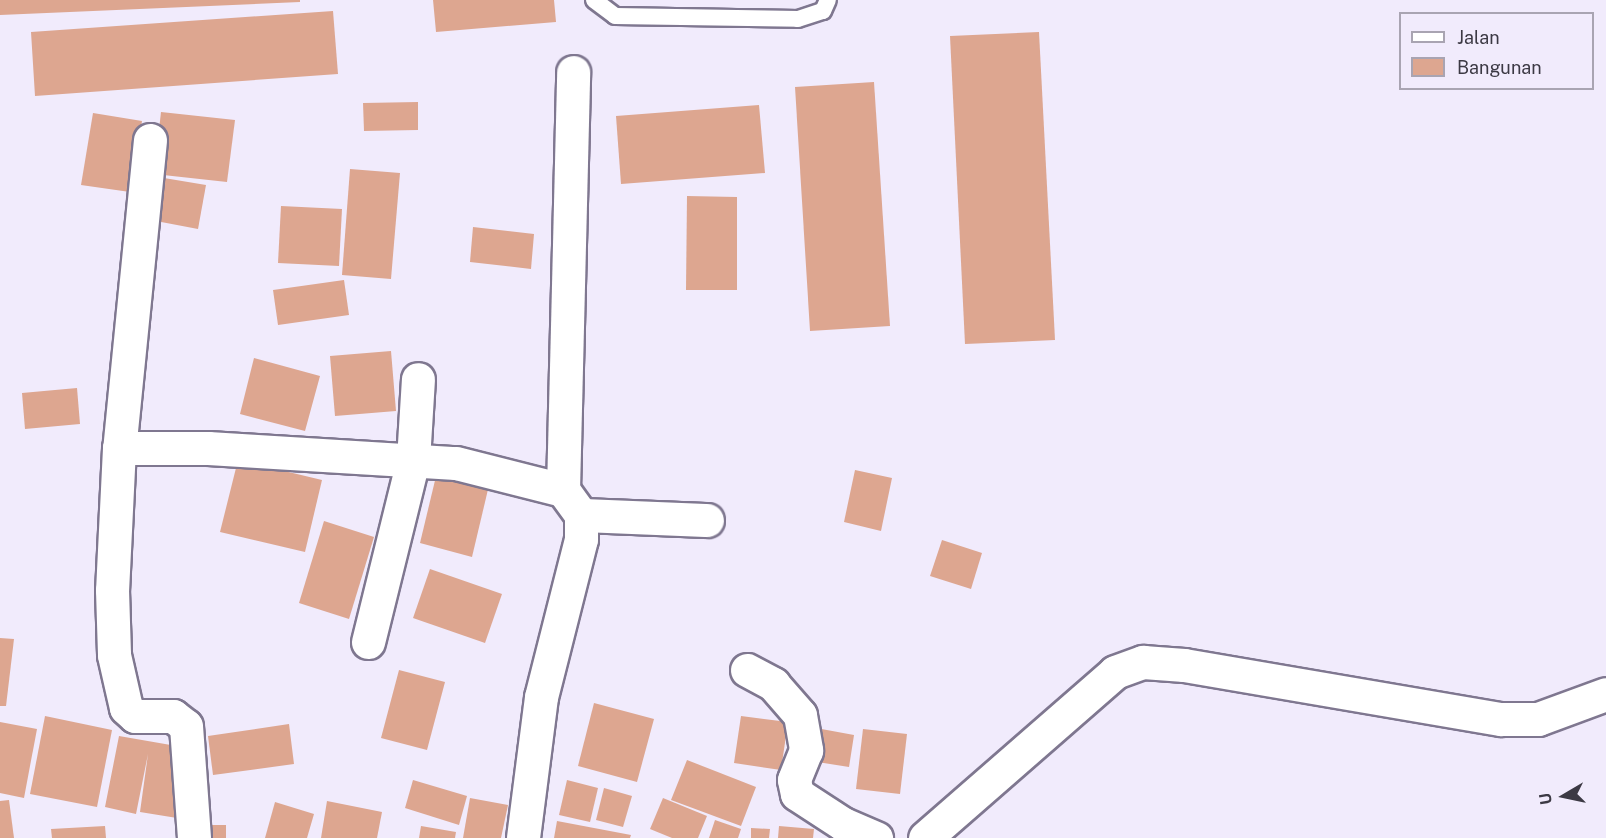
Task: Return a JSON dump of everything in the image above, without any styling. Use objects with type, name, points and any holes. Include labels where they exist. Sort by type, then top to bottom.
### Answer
[{"type":"street","points":[[523,838],[541,697],[581,539],[572,503],[573,72]]},
{"type":"street","points":[[150,140],[119,448],[112,590],[114,655],[126,708],[135,716],[173,717],[186,726],[194,838]]},
{"type":"street","points":[[368,642],[413,460],[418,380]]},
{"type":"street","points":[[119,448],[208,448],[456,463],[572,503],[707,520]]},
{"type":"street","points":[[925,838],[1115,672],[1143,662],[1184,665],[1501,719],[1538,719],[1606,694]]},
{"type":"street","points":[[747,670],[773,684],[800,715],[806,750],[794,780],[797,794],[843,824],[876,838]]},
{"type":"lane","points":[[594,0],[615,16],[798,19],[823,11],[828,0]]},
{"type":"building","points":[[0,0],[300,0],[300,2],[0,15]]},
{"type":"building","points":[[433,0],[554,0],[556,22],[436,32]]},
{"type":"building","points":[[333,11],[338,74],[35,96],[31,32]]},
{"type":"building","points":[[1039,32],[1055,340],[965,344],[950,36]]},
{"type":"building","points":[[874,82],[890,326],[810,331],[795,87]]},
{"type":"building","points":[[418,102],[418,130],[364,131],[363,103]]},
{"type":"building","points":[[759,105],[765,173],[621,184],[616,116]]},
{"type":"building","points":[[161,112],[235,120],[227,182],[154,174]]},
{"type":"building","points":[[93,113],[142,121],[130,192],[81,185]]},
{"type":"building","points":[[350,169],[400,173],[391,279],[342,275]]},
{"type":"building","points":[[164,178],[206,185],[198,229],[156,221]]},
{"type":"building","points":[[687,196],[737,197],[737,290],[686,290]]},
{"type":"building","points":[[281,206],[342,209],[339,266],[278,263]]},
{"type":"building","points":[[473,227],[534,234],[531,269],[470,262]]},
{"type":"building","points":[[344,280],[349,315],[278,325],[273,290]]},
{"type":"building","points":[[391,351],[396,411],[335,416],[330,356]]},
{"type":"building","points":[[254,358],[320,376],[305,431],[240,414]]},
{"type":"building","points":[[77,388],[80,424],[25,429],[22,393]]},
{"type":"building","points":[[238,460],[322,480],[305,552],[220,532]]},
{"type":"building","points":[[438,468],[490,481],[472,557],[420,543]]},
{"type":"building","points":[[855,470],[892,478],[881,531],[844,522]]},
{"type":"building","points":[[324,521],[374,537],[349,619],[299,603]]},
{"type":"building","points":[[942,540],[982,553],[971,589],[930,576]]},
{"type":"building","points":[[430,569],[502,594],[485,643],[413,618]]},
{"type":"building","points":[[0,638],[14,639],[6,706],[0,706]]},
{"type":"building","points":[[399,670],[445,682],[427,750],[381,738]]},
{"type":"building","points":[[594,703],[654,719],[637,782],[578,766]]},
{"type":"building","points":[[45,716],[112,730],[97,807],[30,794]]},
{"type":"building","points":[[741,716],[788,722],[781,770],[734,763]]},
{"type":"building","points":[[0,722],[37,729],[24,798],[0,793]]},
{"type":"building","points":[[289,724],[294,764],[213,775],[208,736]]},
{"type":"building","points":[[816,728],[854,735],[849,767],[811,761]]},
{"type":"building","points":[[863,729],[907,734],[900,794],[856,789]]},
{"type":"building","points":[[119,736],[188,748],[177,818],[140,812],[148,754],[136,814],[105,807]]},
{"type":"building","points":[[687,760],[756,787],[741,826],[671,800]]},
{"type":"building","points":[[413,780],[467,796],[459,825],[405,808]]},
{"type":"building","points":[[567,780],[598,788],[590,822],[559,815]]},
{"type":"building","points":[[604,788],[632,796],[623,827],[596,820]]},
{"type":"building","points":[[470,798],[508,805],[501,838],[463,838]]},
{"type":"building","points":[[663,798],[707,816],[698,838],[672,838],[650,829]]},
{"type":"building","points":[[9,800],[14,838],[0,838],[0,801]]},
{"type":"building","points":[[327,801],[382,812],[377,838],[321,838]]},
{"type":"building","points":[[275,802],[314,814],[307,838],[265,838]]},
{"type":"building","points":[[715,820],[741,829],[738,838],[709,838]]},
{"type":"building","points":[[557,821],[631,835],[630,838],[554,838]]},
{"type":"building","points":[[207,825],[226,825],[226,838],[207,838]]},
{"type":"building","points":[[105,826],[106,838],[52,838],[51,829]]},
{"type":"building","points":[[421,826],[456,832],[455,838],[419,838]]},
{"type":"building","points":[[779,826],[814,829],[813,838],[778,838]]},
{"type":"building","points":[[751,828],[770,829],[769,838],[751,838]]}]
